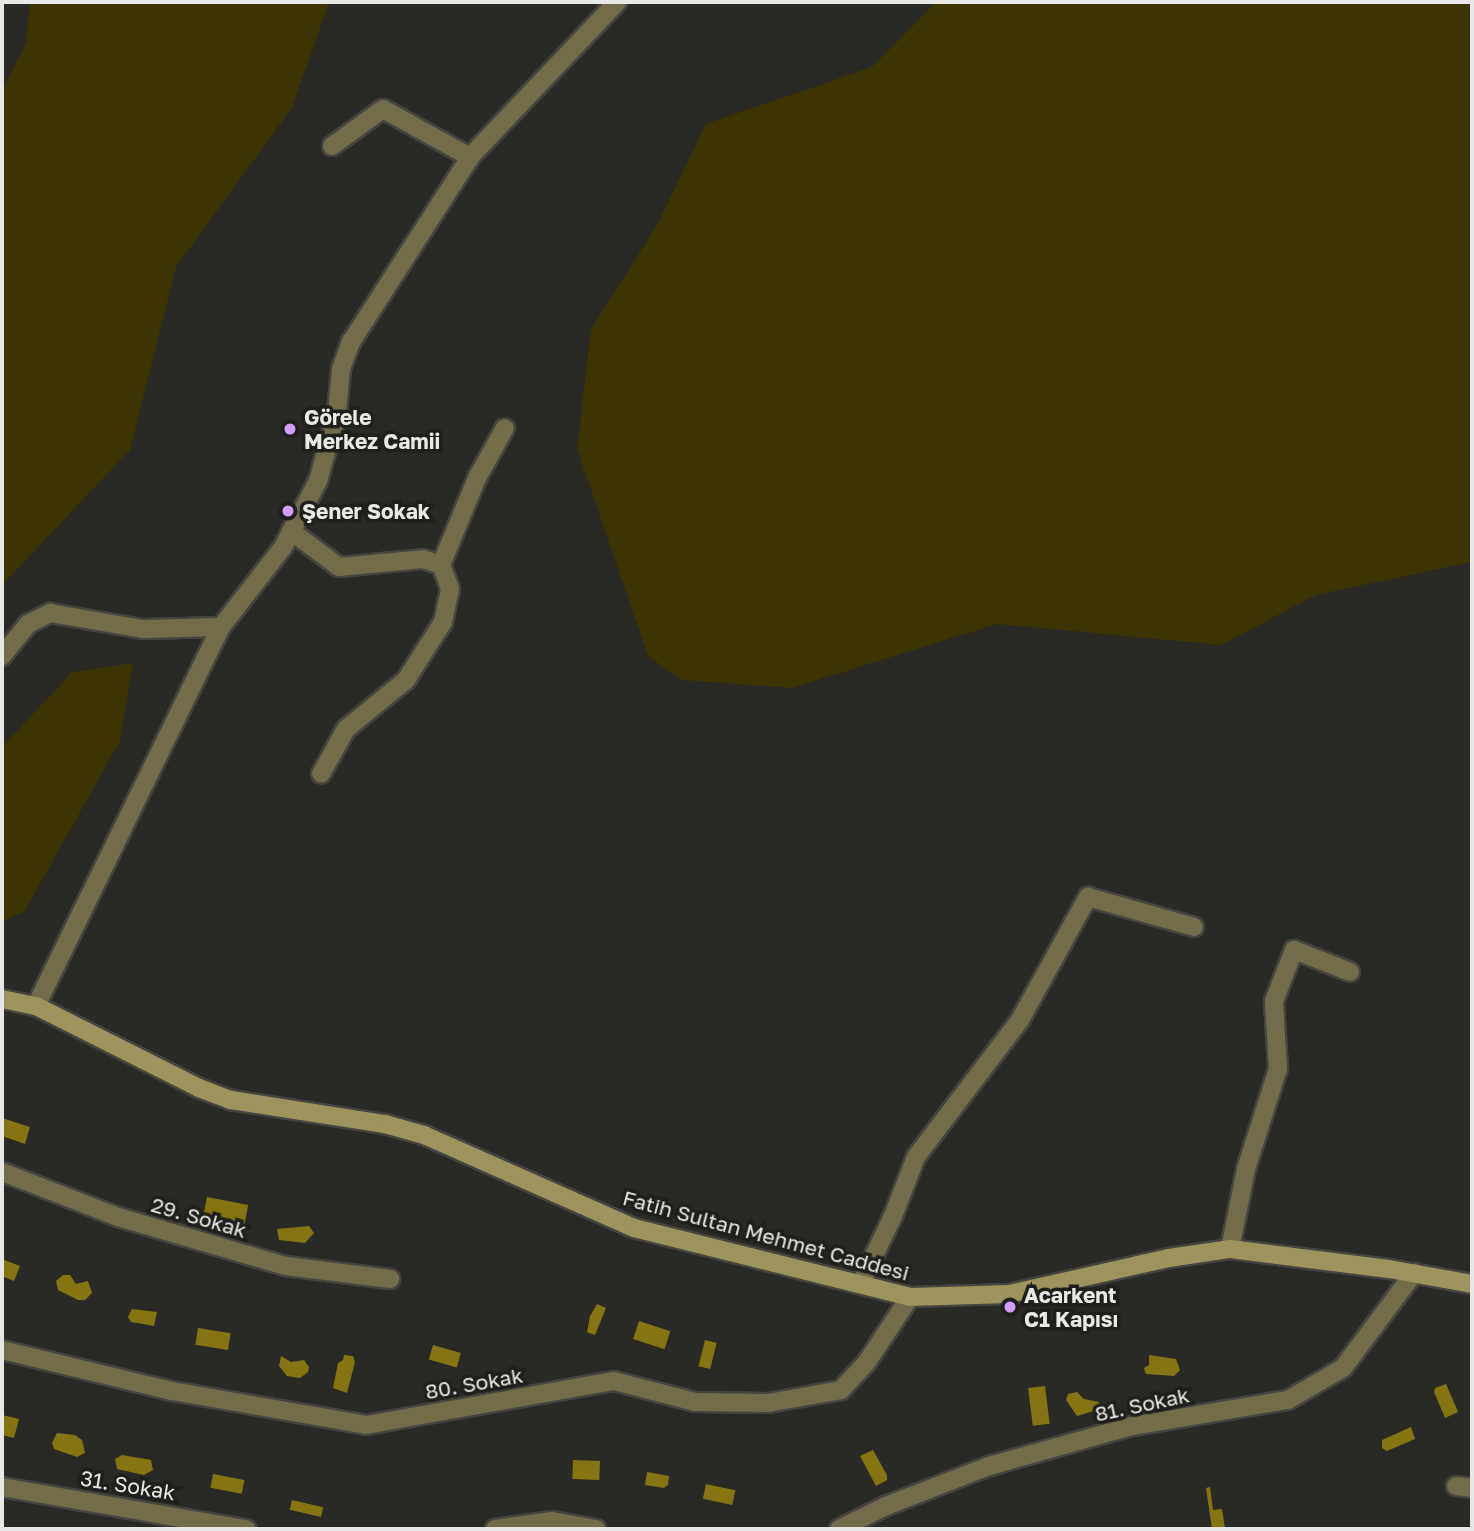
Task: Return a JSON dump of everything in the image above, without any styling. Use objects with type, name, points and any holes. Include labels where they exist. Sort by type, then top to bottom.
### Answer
[{"type":"main road","name":"Fatih Sultan Mehmet Caddesi","points":[[2,999],[36,1006],[198,1088],[232,1100],[385,1124],[424,1135],[634,1228],[910,1297],[951,1298],[1009,1294],[1169,1258],[1230,1250],[1414,1273],[1472,1284]]},
{"type":"street","points":[[36,1006],[221,627],[291,531],[318,481],[337,413],[341,369],[351,342],[470,157],[617,2]]},
{"type":"street","points":[[332,146],[383,109],[470,157]]},
{"type":"street","points":[[321,775],[346,729],[406,680],[443,622],[450,589],[441,565],[477,478],[505,428]]},
{"type":"street","points":[[291,531],[339,568],[423,559],[441,565]]},
{"type":"street","points":[[2,656],[27,624],[50,612],[143,629],[221,627]]},
{"type":"street","points":[[861,1283],[893,1216],[916,1157],[1020,1020],[1088,897],[1194,927]]},
{"type":"street","points":[[1230,1250],[1246,1169],[1278,1069],[1274,1001],[1294,950],[1350,972]]},
{"type":"street","name":"29. Sokak","points":[[2,1172],[118,1217],[286,1266],[390,1279]]},
{"type":"street","name":"81. Sokak","points":[[839,1529],[886,1506],[989,1466],[1132,1426],[1288,1400],[1343,1368],[1414,1273]]},
{"type":"street","name":"80. Sokak","points":[[2,1350],[172,1391],[366,1425],[614,1381],[695,1402],[768,1404],[841,1390],[867,1362],[910,1297]]},
{"type":"street","name":"31. Sokak","points":[[2,1488],[246,1529]]},
{"type":"street","points":[[495,1529],[552,1521],[596,1529]]},
{"type":"shaded area","points":[[30,2],[329,2],[292,108],[176,267],[130,450],[2,585],[2,90],[26,43]]},
{"type":"shaded area","points":[[936,2],[1472,2],[1472,562],[1316,595],[1221,645],[997,624],[792,688],[681,680],[648,656],[577,449],[591,329],[657,225],[706,124],[872,67]]},
{"type":"shaded area","points":[[133,663],[120,741],[24,912],[2,921],[2,747],[72,672]]},
{"type":"shaded area","points":[[2,1118],[30,1127],[25,1144],[2,1136]]},
{"type":"shaded area","points":[[207,1197],[248,1205],[244,1227],[203,1219]]},
{"type":"shaded area","points":[[309,1226],[314,1233],[305,1243],[279,1240],[277,1229]]},
{"type":"shaded area","points":[[2,1259],[20,1266],[14,1281],[2,1276]]},
{"type":"shaded area","points":[[63,1275],[70,1275],[76,1284],[88,1281],[92,1293],[85,1300],[78,1300],[58,1290],[56,1281]]},
{"type":"shaded area","points":[[597,1304],[606,1308],[595,1335],[587,1332],[590,1316]]},
{"type":"shaded area","points":[[132,1309],[157,1312],[154,1326],[131,1322],[128,1317]]},
{"type":"shaded area","points":[[639,1321],[670,1331],[665,1349],[633,1339]]},
{"type":"shaded area","points":[[198,1328],[231,1333],[228,1350],[195,1345]]},
{"type":"shaded area","points":[[705,1340],[717,1343],[710,1369],[698,1366]]},
{"type":"shaded area","points":[[433,1345],[461,1353],[457,1367],[429,1359]]},
{"type":"shaded area","points":[[344,1355],[353,1356],[355,1362],[347,1393],[333,1388],[338,1363],[343,1360]]},
{"type":"shaded area","points":[[1149,1355],[1176,1359],[1180,1370],[1174,1376],[1146,1374],[1144,1368],[1149,1365]]},
{"type":"shaded area","points":[[281,1356],[291,1362],[304,1360],[309,1367],[308,1372],[300,1378],[287,1376],[279,1366]]},
{"type":"shaded area","points":[[1446,1384],[1458,1412],[1445,1418],[1434,1392],[1435,1388]]},
{"type":"shaded area","points":[[1045,1386],[1050,1424],[1033,1426],[1028,1388]]},
{"type":"shaded area","points":[[1077,1392],[1084,1399],[1099,1402],[1100,1409],[1077,1416],[1066,1400],[1068,1394]]},
{"type":"shaded area","points":[[2,1415],[19,1419],[14,1438],[2,1435]]},
{"type":"shaded area","points":[[1411,1427],[1415,1439],[1387,1451],[1382,1448],[1382,1440]]},
{"type":"shaded area","points":[[57,1433],[75,1435],[82,1440],[85,1453],[77,1457],[54,1449],[52,1443]]},
{"type":"shaded area","points":[[873,1450],[887,1475],[887,1480],[876,1486],[860,1456]]},
{"type":"shaded area","points":[[122,1455],[151,1460],[153,1470],[144,1475],[117,1469],[115,1459]]},
{"type":"shaded area","points":[[573,1460],[600,1461],[599,1480],[572,1479]]},
{"type":"shaded area","points":[[647,1472],[669,1476],[668,1485],[664,1488],[645,1485]]},
{"type":"shaded area","points":[[213,1474],[244,1480],[242,1494],[210,1488]]},
{"type":"shaded area","points":[[706,1484],[735,1490],[732,1505],[703,1499]]},
{"type":"shaded area","points":[[1210,1487],[1213,1510],[1222,1509],[1225,1529],[1212,1529],[1206,1488]]},
{"type":"shaded area","points":[[292,1500],[323,1507],[321,1517],[290,1510]]},
{"type":"place","name":"Görele Merkez Camii","points":[[290,429]]},
{"type":"place","name":"Şener Sokak","points":[[288,511]]},
{"type":"place","name":"Acarkent C1 Kapısı","points":[[1010,1307]]}]
